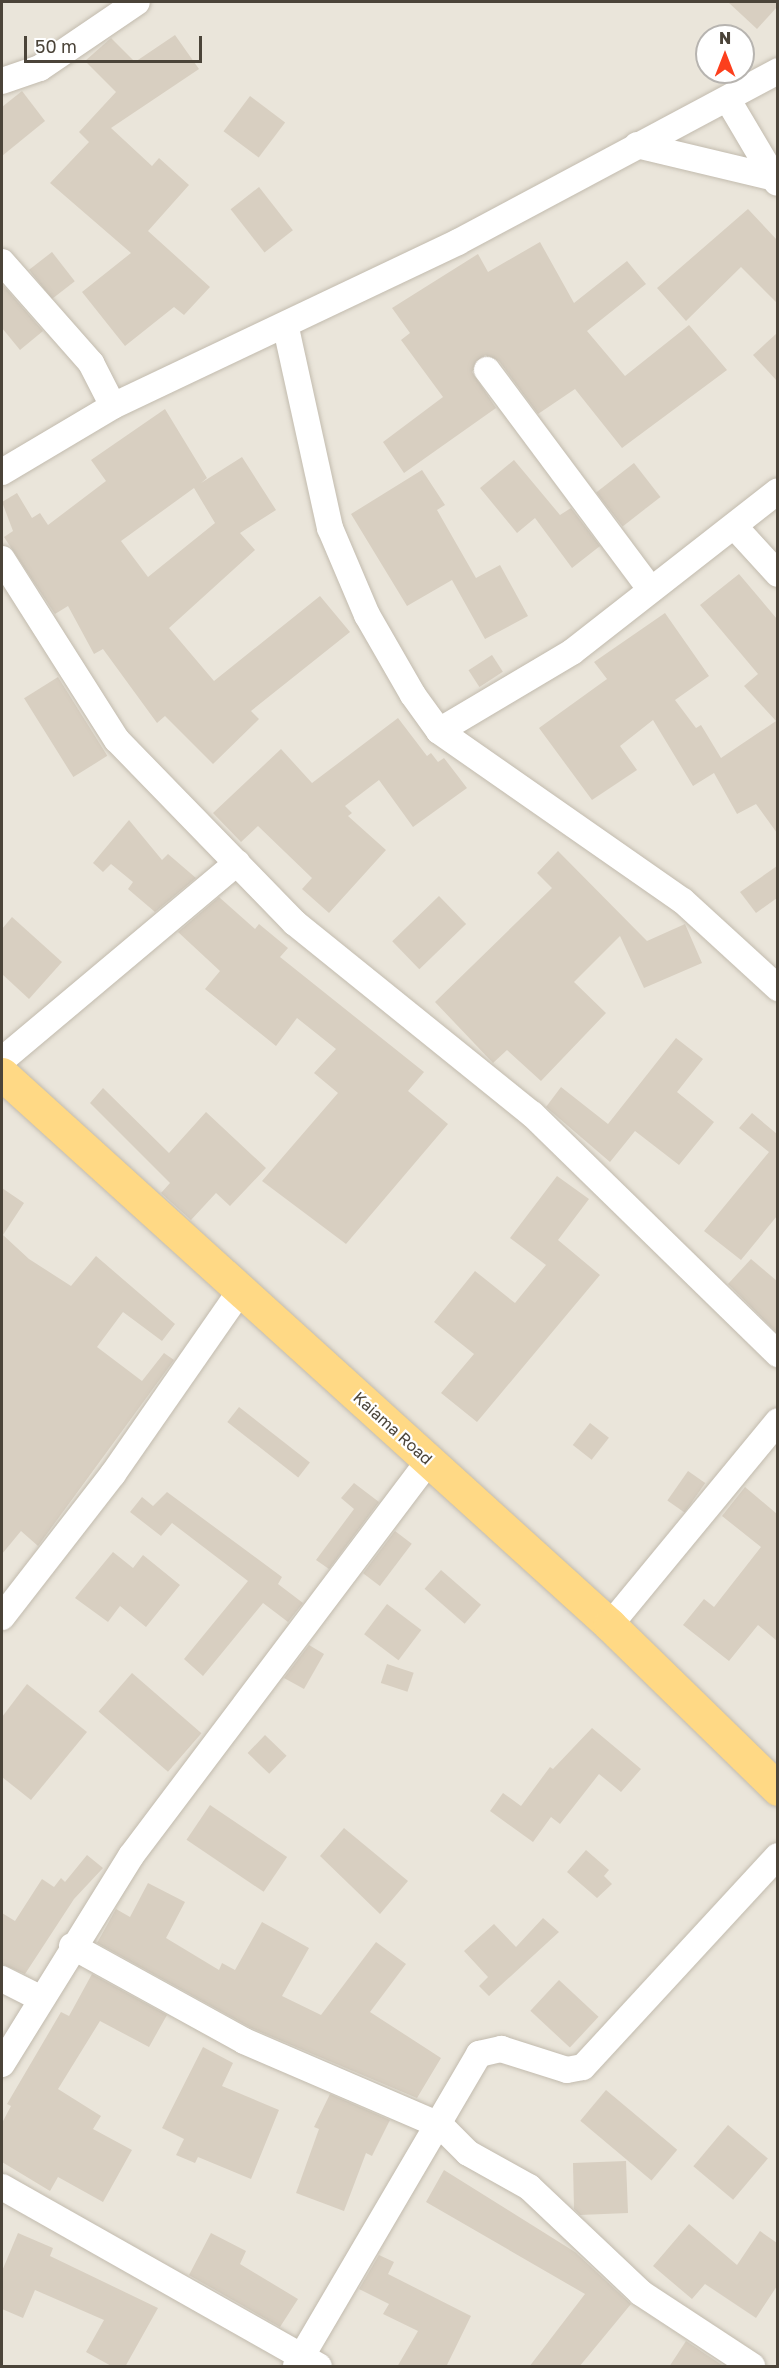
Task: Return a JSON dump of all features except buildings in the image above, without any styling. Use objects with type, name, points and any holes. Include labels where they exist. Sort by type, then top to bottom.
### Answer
[{"type":"highway","name":"Kaiama Road","points":[[2,1074],[610,1625],[777,1790]]},
{"type":"street","points":[[2,81],[40,68],[137,2]]},
{"type":"street","points":[[2,472],[113,406],[286,328],[728,100],[777,71]]},
{"type":"street","points":[[728,100],[774,180]]},
{"type":"street","points":[[637,145],[774,180]]},
{"type":"street","points":[[2,262],[91,363],[113,406]]},
{"type":"street","points":[[286,328],[330,528],[366,615],[439,731],[683,901],[777,988]]},
{"type":"street","points":[[487,370],[651,590]]},
{"type":"street","points":[[439,731],[572,652],[777,491]]},
{"type":"street","points":[[734,526],[777,574]]},
{"type":"street","points":[[2,559],[117,740],[295,923],[532,1114],[777,1354]]},
{"type":"street","points":[[2,1060],[237,863]]},
{"type":"street","points":[[2,1617],[113,1474],[240,1290]]},
{"type":"street","points":[[610,1625],[777,1421]]},
{"type":"street","points":[[2,2064],[72,1946],[131,1856],[429,1461]]},
{"type":"street","points":[[2,2187],[307,2363],[441,2126],[464,2072],[479,2054],[501,2049],[567,2070],[596,2057],[777,1856]]},
{"type":"street","points":[[72,1946],[244,2041],[441,2126],[468,2154],[529,2187],[641,2293],[752,2367]]},
{"type":"street","points":[[2,1979],[40,1998]]},
{"type":"shaded area","points":[[2,2],[777,2],[777,2366],[2,2366]]}]
